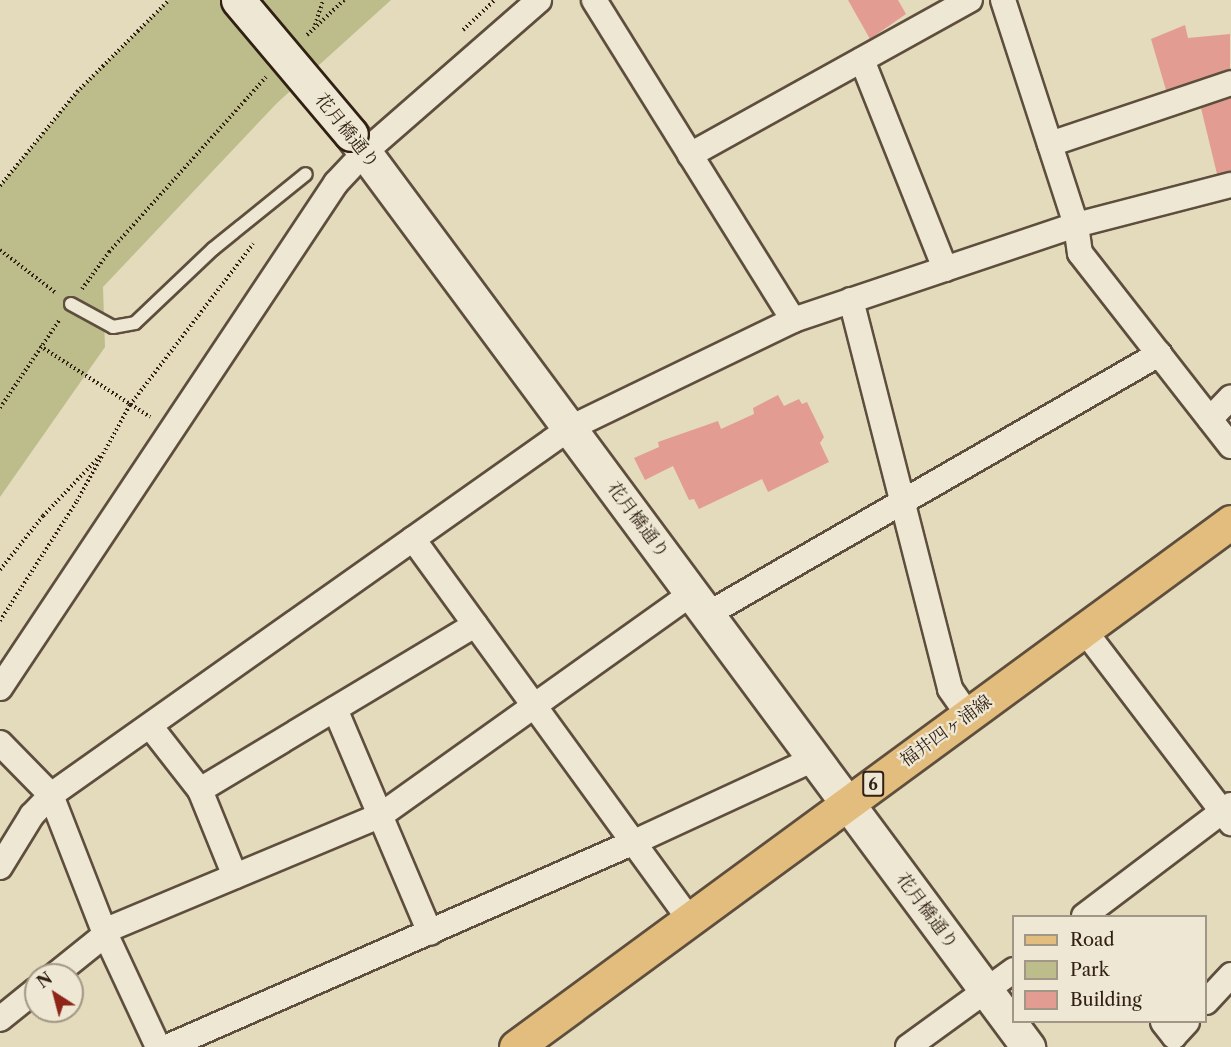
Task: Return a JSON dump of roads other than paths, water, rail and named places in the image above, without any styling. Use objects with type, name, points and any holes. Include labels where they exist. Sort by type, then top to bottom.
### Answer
[{"type":"main road","name":"福井四ヶ浦線","points":[[516,1047],[1231,522]]},
{"type":"street","name":"花月橋通り","points":[[238,0],[358,143],[1028,1047]]},
{"type":"street","points":[[0,688],[170,429],[336,183],[358,143],[539,0]]},
{"type":"street","points":[[594,0],[793,320]]},
{"type":"street","points":[[690,154],[970,0]]},
{"type":"street","points":[[1003,0],[1076,225],[1080,253],[1231,446]]},
{"type":"street","points":[[862,60],[945,269]]},
{"type":"street","points":[[1050,144],[1231,83]]},
{"type":"street","points":[[0,867],[32,815],[51,795],[570,428],[793,320],[1076,225],[1231,185]]},
{"type":"street","points":[[851,300],[950,689],[968,715]]},
{"type":"street","points":[[69,963],[105,933],[381,815],[535,708],[700,604],[903,502],[1160,354]]},
{"type":"street","points":[[1210,419],[1231,397]]},
{"type":"street","points":[[413,539],[690,920]]},
{"type":"street","points":[[200,790],[475,625]]},
{"type":"street","points":[[1084,630],[1228,813],[1085,915]]},
{"type":"street","points":[[335,709],[430,933]]},
{"type":"street","points":[[150,726],[200,790],[235,876]]},
{"type":"street","points":[[0,743],[51,795],[105,933],[158,1047]]},
{"type":"street","points":[[167,1047],[430,933],[814,759]]},
{"type":"street","points":[[908,1047],[1012,971]]},
{"type":"street","points":[[1207,1001],[1231,975]]},
{"type":"street","points":[[0,1019],[24,1000]]},
{"type":"street","points":[[1164,1023],[1174,1036],[1186,1023]]},
{"type":"lane","points":[[71,304],[113,327],[135,323],[213,249],[306,174]]}]
